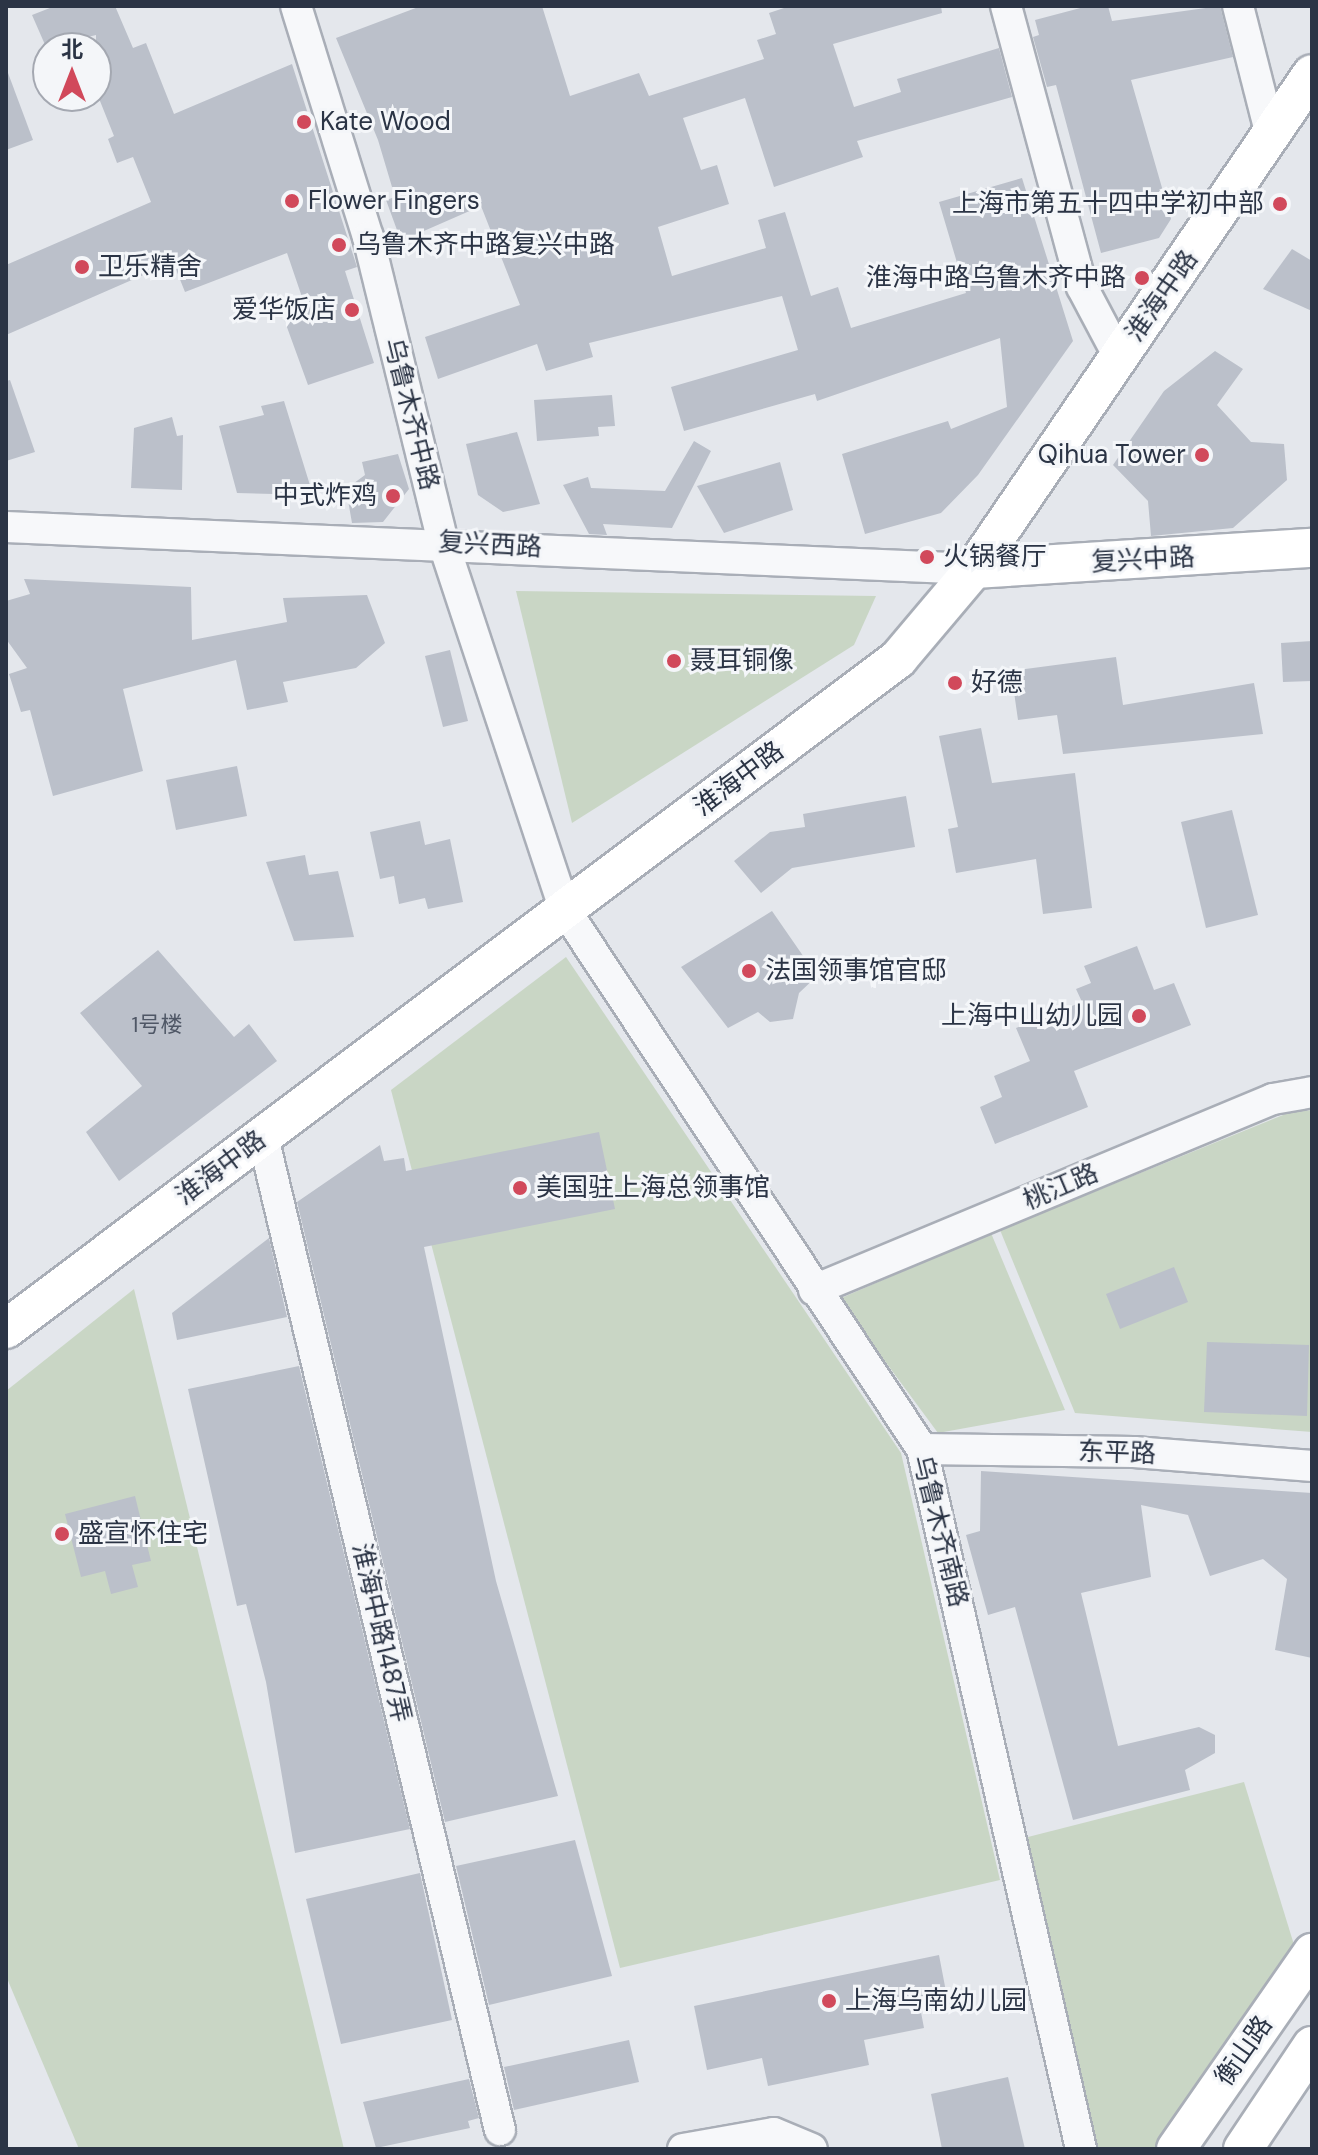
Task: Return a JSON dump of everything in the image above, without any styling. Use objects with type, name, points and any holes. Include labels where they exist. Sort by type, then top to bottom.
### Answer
[{"type":"main road","name":"淮海中路","points":[[6,1329],[898,659],[974,569],[1312,74]]},
{"type":"main road","name":"复兴中路","points":[[974,569],[1312,548]]},
{"type":"main road","name":"衡山路","points":[[1176,2149],[1312,1953]]},
{"type":"main road","name":"衡山路","points":[[1243,2149],[1312,2046]]},
{"type":"street","name":"乌鲁木齐中路","points":[[296,6],[368,237],[443,542],[565,910]]},
{"type":"street","points":[[1006,6],[1082,287],[1119,357]]},
{"type":"street","points":[[1238,6],[1271,135]]},
{"type":"street","name":"复兴西路","points":[[6,527],[443,542],[974,569]]},
{"type":"street","name":"乌鲁木齐南路","points":[[565,910],[922,1449],[1081,2149]]},
{"type":"street","name":"桃江路","points":[[814,1290],[1273,1099],[1312,1092]]},
{"type":"street","name":"淮海中路1487弄","points":[[263,1137],[500,2130]]},
{"type":"street","name":"东平路","points":[[922,1449],[1134,1452],[1312,1466]]},
{"type":"street","points":[[683,2149],[774,2133],[812,2149]]},
{"type":"green space","points":[[516,591],[876,596],[854,645],[572,823]]},
{"type":"green space","points":[[566,957],[901,1453],[1000,1880],[620,1968],[391,1090]]},
{"type":"green space","points":[[1312,1110],[1312,1432],[1075,1413],[1000,1230],[1288,1113]]},
{"type":"green space","points":[[991,1233],[1065,1410],[938,1433],[839,1299]]},
{"type":"green space","points":[[134,1289],[344,2149],[79,2149],[6,1976],[6,1391]]},
{"type":"green space","points":[[1244,1782],[1295,1948],[1160,2149],[1095,2149],[1024,1838]]},
{"type":"building","points":[[55,6],[115,6],[133,48],[146,43],[174,114],[292,64],[357,267],[345,271],[374,363],[308,385],[280,308],[303,300],[287,253],[185,292],[173,262],[6,335],[6,265],[151,202],[133,157],[117,163],[108,139],[114,136],[104,112],[112,112],[112,32],[39,32],[32,15]]},
{"type":"building","points":[[421,6],[542,6],[570,96],[639,73],[649,96],[764,59],[757,40],[776,34],[769,13],[790,6],[941,6],[942,13],[833,44],[854,107],[901,92],[897,79],[999,48],[1012,97],[857,141],[863,157],[774,187],[745,98],[683,118],[701,170],[717,165],[729,204],[658,227],[672,276],[766,248],[758,220],[785,212],[811,296],[838,287],[851,328],[966,293],[939,202],[1022,178],[1073,341],[978,475],[941,513],[865,534],[842,454],[948,421],[951,429],[1007,407],[1000,338],[817,401],[815,394],[684,431],[671,387],[798,350],[782,296],[589,343],[593,357],[546,371],[537,344],[438,379],[425,337],[520,305],[481,206],[401,241],[386,200],[395,197],[378,140],[336,38]]},
{"type":"building","points":[[1088,6],[1108,6],[1112,21],[1220,6],[1233,57],[1131,80],[1171,219],[1159,238],[1101,253],[1056,85],[1047,87],[1033,37],[1039,35],[1035,20]]},
{"type":"building","points":[[6,74],[33,140],[6,150]]},
{"type":"building","points":[[1292,249],[1312,261],[1312,311],[1263,289]]},
{"type":"building","name":"Qihua Tower","points":[[1215,351],[1243,369],[1217,405],[1251,442],[1284,444],[1287,480],[1233,528],[1151,536],[1148,501],[1113,465],[1164,391]]},
{"type":"building","points":[[10,380],[35,452],[6,461],[6,381]]},
{"type":"building","points":[[612,395],[615,426],[598,427],[599,436],[537,441],[534,400]]},
{"type":"building","points":[[284,401],[313,495],[237,493],[219,426],[264,415],[261,406]]},
{"type":"building","points":[[172,417],[177,436],[183,435],[182,490],[131,488],[134,428]]},
{"type":"building","points":[[517,432],[540,504],[503,512],[478,495],[466,444]]},
{"type":"building","points":[[694,441],[711,451],[672,528],[603,524],[607,535],[589,534],[563,485],[588,477],[591,488],[665,491]]},
{"type":"building","points":[[398,454],[409,489],[383,522],[352,523],[346,489],[365,475],[362,462]]},
{"type":"building","points":[[780,462],[793,510],[724,533],[697,486]]},
{"type":"building","points":[[24,579],[191,587],[192,640],[287,622],[283,598],[367,595],[385,643],[356,668],[283,682],[288,702],[247,710],[236,660],[123,689],[143,771],[53,796],[30,710],[21,712],[9,674],[27,668],[6,639],[6,601],[30,594]]},
{"type":"building","points":[[1312,641],[1312,681],[1283,682],[1281,643]]},
{"type":"building","points":[[450,650],[468,721],[443,727],[425,656]]},
{"type":"building","points":[[1116,657],[1123,705],[1254,683],[1263,734],[1063,754],[1057,715],[1018,720],[1011,671]]},
{"type":"building","points":[[981,728],[992,783],[1075,773],[1092,908],[1043,914],[1036,859],[956,873],[948,829],[958,827],[939,736]]},
{"type":"building","points":[[237,766],[247,816],[176,830],[166,780]]},
{"type":"building","points":[[906,796],[915,847],[792,868],[761,893],[734,861],[770,832],[805,827],[803,814]]},
{"type":"building","points":[[1232,810],[1258,915],[1206,928],[1181,822]]},
{"type":"building","points":[[420,821],[425,845],[450,839],[463,902],[428,909],[425,898],[399,904],[394,876],[380,879],[370,832]]},
{"type":"building","points":[[305,855],[309,875],[338,871],[354,937],[294,941],[266,862]]},
{"type":"building","name":"法国领事馆官邸","points":[[772,911],[817,976],[799,993],[793,1019],[770,1022],[758,1012],[728,1028],[681,967]]},
{"type":"building","points":[[1137,946],[1154,990],[1174,983],[1191,1025],[1074,1071],[1088,1107],[995,1144],[980,1107],[1002,1097],[994,1076],[1030,1061],[1016,1028],[1082,1002],[1076,989],[1091,983],[1084,966]]},
{"type":"building","points":[[158,950],[234,1037],[249,1024],[277,1061],[119,1181],[86,1132],[142,1086],[80,1013]]},
{"type":"building","points":[[599,1132],[615,1209],[424,1247],[496,1581],[558,1796],[445,1822],[297,1202],[380,1145],[384,1161],[404,1158],[406,1171]]},
{"type":"building","points":[[269,1238],[287,1317],[177,1340],[172,1313]]},
{"type":"building","points":[[1174,1267],[1188,1302],[1120,1329],[1106,1294]]},
{"type":"building","points":[[1207,1342],[1309,1345],[1307,1416],[1204,1412]]},
{"type":"building","points":[[299,1366],[410,1829],[295,1853],[266,1682],[246,1604],[237,1606],[188,1389]]},
{"type":"building","points":[[981,1471],[1312,1493],[1312,1658],[1275,1650],[1287,1579],[1263,1559],[1210,1576],[1188,1515],[1141,1505],[1151,1577],[1081,1593],[1118,1746],[1199,1727],[1215,1735],[1215,1753],[1185,1770],[1190,1790],[1073,1820],[1015,1607],[988,1615],[966,1535],[980,1531]]},
{"type":"building","points":[[135,1496],[151,1561],[132,1565],[138,1587],[111,1594],[105,1571],[81,1577],[65,1514]]},
{"type":"building","points":[[575,1840],[612,1976],[489,2005],[456,1866]]},
{"type":"building","points":[[420,1873],[452,2020],[341,2044],[306,1899]]},
{"type":"building","points":[[939,1955],[948,2002],[920,2007],[924,2028],[864,2040],[869,2065],[768,2086],[762,2058],[707,2070],[694,2006]]},
{"type":"building","points":[[629,2040],[639,2082],[514,2110],[504,2067]]},
{"type":"building","points":[[1008,2077],[1025,2149],[942,2149],[931,2094]]},
{"type":"building","points":[[469,2079],[479,2118],[468,2121],[470,2128],[376,2148],[363,2102]]},
{"type":"place","name":"Kate Wood","points":[[304,122]]},
{"type":"place","name":"Flower Fingers","points":[[292,201]]},
{"type":"place","name":"上海市第五十四中学初中部","points":[[1280,204]]},
{"type":"place","name":"乌鲁木齐中路复兴中路","points":[[339,245]]},
{"type":"place","name":"卫乐精舍","points":[[82,267]]},
{"type":"place","name":"淮海中路乌鲁木齐中路","points":[[1142,278]]},
{"type":"place","name":"爱华饭店","points":[[352,310]]},
{"type":"place","name":"Qihua Tower","points":[[1202,455]]},
{"type":"place","name":"中式炸鸡","points":[[393,496]]},
{"type":"place","name":"火锅餐厅","points":[[927,557]]},
{"type":"place","name":"聂耳铜像","points":[[674,661]]},
{"type":"place","name":"好德","points":[[955,683]]},
{"type":"place","name":"法国领事馆官邸","points":[[749,971]]},
{"type":"place","name":"上海中山幼儿园","points":[[1139,1016]]},
{"type":"place","name":"美国驻上海总领事馆","points":[[520,1188]]},
{"type":"place","name":"盛宣怀住宅","points":[[62,1534]]},
{"type":"place","name":"上海乌南幼儿园","points":[[829,2001]]}]
